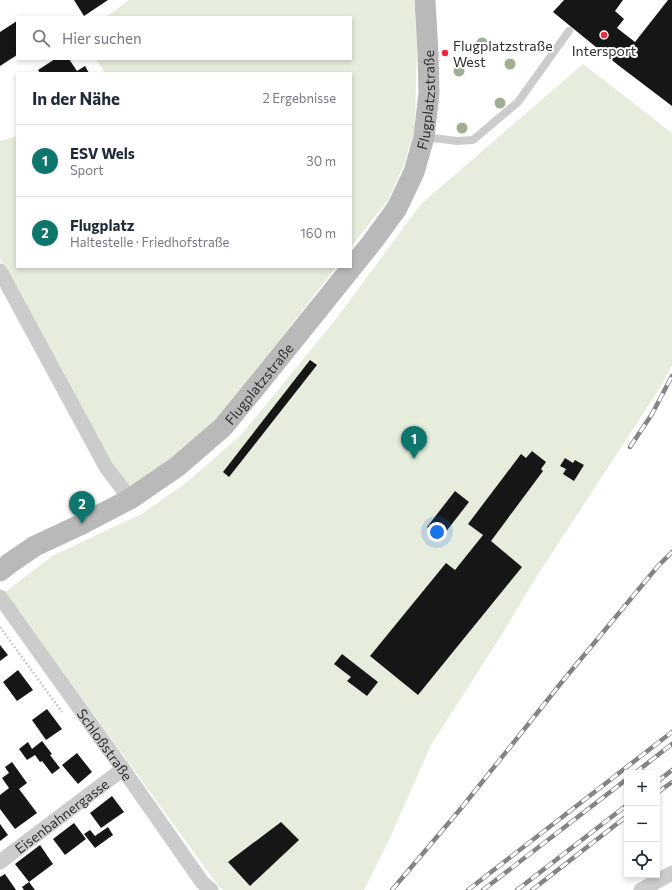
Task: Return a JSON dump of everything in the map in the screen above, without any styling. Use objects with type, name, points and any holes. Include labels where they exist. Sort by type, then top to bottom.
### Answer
[{"type":"street","name":"Flugplatzstraße","points":[[352,267],[373,241],[396,208],[414,172],[424,137],[429,93],[426,0]]},
{"type":"street","name":"Flugplatzstraße","points":[[0,571],[35,546],[82,524],[130,498],[178,466],[223,427],[351,268]]},
{"type":"street","points":[[0,271],[106,467],[130,498]]},
{"type":"street","name":"Schloßstraße","points":[[0,597],[202,882],[211,890]]},
{"type":"street","name":"Eisenbahnergasse","points":[[0,862],[123,769]]},
{"type":"street","points":[[641,890],[672,872]]},
{"type":"lane","points":[[424,137],[457,142],[473,140],[518,102],[569,31]]},
{"type":"green space","points":[[129,0],[414,0],[417,46],[415,129],[403,167],[388,200],[352,246],[352,72],[104,72],[97,60],[352,60],[352,16],[107,16]]},
{"type":"green space","points":[[583,64],[672,133],[672,366],[656,394],[535,579],[499,639],[431,745],[389,840],[364,890],[224,890],[219,887],[5,592],[52,556],[143,513],[187,482],[241,435],[336,319],[421,204]]},
{"type":"green space","points":[[16,136],[16,268],[335,268],[220,417],[184,449],[128,488],[33,323],[0,258],[0,141]]},
{"type":"building","points":[[74,0],[108,0],[84,16]]},
{"type":"building","points":[[564,0],[623,0],[615,11],[624,19],[617,28],[635,42],[668,0],[672,0],[672,106],[618,65],[553,12]]},
{"type":"building","points":[[16,22],[16,56],[0,66],[0,32]]},
{"type":"building","points":[[53,60],[70,60],[77,71],[85,66],[88,72],[39,72],[38,70]]},
{"type":"building","points":[[310,360],[317,365],[229,477],[223,472]]},
{"type":"building","points":[[532,451],[546,462],[541,469],[543,471],[491,541],[522,567],[418,695],[370,656],[446,563],[455,570],[483,535],[468,524],[521,454],[526,458]]},
{"type":"building","points":[[565,458],[573,463],[575,460],[584,465],[574,481],[563,474],[566,469],[560,466]]},
{"type":"building","points":[[455,491],[469,502],[441,538],[427,527]]},
{"type":"building","points":[[0,645],[8,655],[0,661]]},
{"type":"building","points":[[342,654],[378,682],[367,696],[347,681],[351,677],[334,664]]},
{"type":"building","points":[[18,670],[33,690],[17,701],[3,682]]},
{"type":"building","points":[[47,709],[62,729],[46,740],[32,720]]},
{"type":"building","points":[[42,741],[60,768],[52,774],[42,761],[40,762],[35,755],[27,760],[19,749],[28,742],[32,749]]},
{"type":"building","points":[[77,753],[92,772],[78,784],[62,765]]},
{"type":"building","points":[[12,762],[27,783],[19,789],[37,813],[15,829],[0,809],[0,795],[9,788],[2,778],[9,773],[5,767]]},
{"type":"building","points":[[112,796],[124,812],[101,828],[90,813]]},
{"type":"building","points":[[281,822],[299,840],[250,886],[228,862]]},
{"type":"building","points":[[74,823],[86,839],[65,855],[53,839]]},
{"type":"building","points":[[0,824],[8,835],[0,841]]},
{"type":"building","points":[[108,827],[113,835],[95,848],[84,834],[90,830],[95,836]]},
{"type":"building","points":[[40,845],[53,864],[29,882],[15,864]]},
{"type":"building","points":[[5,874],[16,890],[0,890],[0,877]]},
{"type":"building","points":[[29,882],[35,890],[24,890],[22,887]]},
{"type":"railway","points":[[630,447],[652,414],[672,376]]},
{"type":"railway","points":[[392,890],[463,806],[561,683],[658,566],[672,552]]},
{"type":"railway","points":[[468,890],[672,732]]},
{"type":"railway","points":[[639,770],[672,744]]},
{"type":"railway","points":[[660,780],[672,770]]},
{"type":"railway","points":[[483,890],[624,781]]},
{"type":"railway","points":[[660,791],[672,782]]},
{"type":"railway","points":[[517,890],[626,806]]},
{"type":"railway","points":[[532,890],[624,818]]},
{"type":"place","name":"Intersport","points":[[604,35]]},
{"type":"place","name":"Flugplatzstraße West","points":[[445,53]]},
{"type":"place","name":"ESV Wels","points":[[414,459]]},
{"type":"place","name":"Flugplatz","points":[[82,524]]}]
